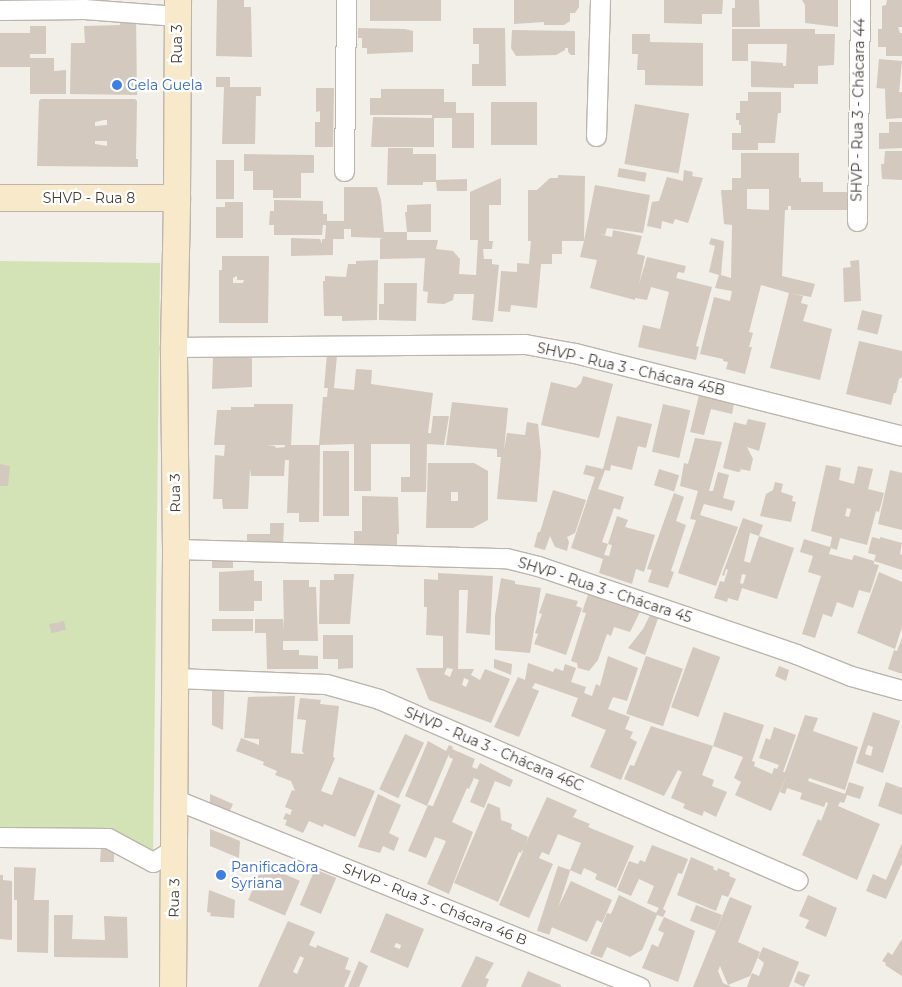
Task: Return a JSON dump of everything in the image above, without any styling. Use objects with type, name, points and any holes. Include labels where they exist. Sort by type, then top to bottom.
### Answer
[{"type":"main road","name":"Rua 3","points":[[173,987],[176,678],[174,347],[178,198],[177,8]]},
{"type":"main road","name":"SHVP - Rua 8","points":[[0,198],[178,198]]},
{"type":"street","points":[[344,171],[346,0]]},
{"type":"street","points":[[596,136],[600,0]]},
{"type":"street","name":"SHVP - Rua 3 - Chácara 44","points":[[857,221],[860,0]]},
{"type":"street","points":[[0,10],[177,8]]},
{"type":"street","name":"SHVP - Rua 3 - Chácara 45B","points":[[174,347],[525,344],[575,353],[902,436]]},
{"type":"street","name":"SHVP - Rua 3 - Chácara 45","points":[[176,549],[506,558],[566,576],[796,654],[851,676],[902,690]]},
{"type":"street","name":"SHVP - Rua 3 - Chácara 46C","points":[[176,678],[326,684],[378,699],[797,880]]},
{"type":"street","name":"SHVP - Rua 3 - Chácara 46 B","points":[[174,799],[640,987]]},
{"type":"street","points":[[0,837],[108,838],[153,862],[175,848]]},
{"type":"green space","points":[[0,261],[160,263],[153,862],[108,838],[0,837]]},
{"type":"building","points":[[217,0],[244,0],[244,7],[251,7],[252,57],[216,56]]},
{"type":"building","points":[[370,0],[441,0],[441,21],[370,21]]},
{"type":"building","points":[[514,0],[579,0],[579,7],[575,13],[570,13],[570,21],[564,25],[544,25],[544,22],[514,24]]},
{"type":"building","points":[[664,0],[723,0],[722,14],[702,14],[702,24],[664,23]]},
{"type":"building","points":[[735,0],[759,0],[760,27],[732,27],[732,8],[735,8]]},
{"type":"building","points":[[802,0],[838,0],[838,27],[805,23],[805,5]]},
{"type":"building","points":[[887,0],[902,0],[902,27],[898,27],[900,33],[902,33],[902,56],[886,56],[886,47],[878,47],[878,29],[882,29],[882,6],[886,5]]},
{"type":"building","points":[[120,16],[136,16],[137,95],[70,94],[71,43],[85,43],[84,26],[120,25]]},
{"type":"building","points":[[30,26],[46,26],[46,54],[30,54],[30,58],[54,58],[54,71],[66,70],[66,94],[30,94],[30,67],[0,67],[0,33],[30,33]]},
{"type":"building","points":[[358,28],[405,29],[413,31],[413,52],[367,54],[367,48],[362,48],[362,38],[358,38]]},
{"type":"building","points":[[473,28],[505,28],[506,86],[472,86],[472,64],[479,64],[479,44],[473,44]]},
{"type":"building","points":[[732,29],[815,29],[815,34],[835,34],[834,65],[818,66],[818,84],[794,84],[794,88],[751,87],[751,61],[783,63],[783,66],[786,66],[787,44],[748,44],[748,61],[732,61]]},
{"type":"building","points":[[512,30],[575,31],[575,55],[571,55],[568,52],[568,48],[565,48],[565,50],[556,55],[516,56],[511,48]]},
{"type":"building","points":[[632,34],[650,34],[650,42],[703,43],[703,86],[645,85],[645,70],[637,70],[638,54],[632,54]]},
{"type":"building","points":[[879,59],[902,61],[899,90],[876,88]]},
{"type":"building","points":[[216,77],[230,77],[230,87],[261,87],[261,96],[256,96],[255,144],[222,144],[224,87],[216,87]]},
{"type":"building","points":[[316,88],[334,88],[333,147],[315,147],[315,122],[320,122],[320,111],[316,112]]},
{"type":"building","points":[[381,89],[444,89],[444,102],[456,102],[456,113],[474,113],[474,148],[452,148],[452,118],[434,118],[434,147],[371,147],[373,117],[432,118],[432,115],[370,115],[370,98],[381,98]]},
{"type":"building","points":[[885,89],[899,89],[899,92],[902,92],[902,118],[886,119]]},
{"type":"building","points":[[748,92],[781,92],[781,113],[778,113],[775,143],[758,143],[758,150],[732,150],[732,133],[741,133],[741,125],[739,125],[739,120],[736,120],[736,113],[740,113],[740,101],[748,101]]},
{"type":"building","points":[[41,99],[135,99],[137,101],[136,159],[138,159],[138,167],[37,166],[39,101]],"holes":[[[107,120],[107,125],[95,126],[95,122]],[[95,141],[107,141],[107,146],[95,144]]]},
{"type":"building","points":[[491,102],[537,102],[537,145],[491,145]]},
{"type":"building","points":[[635,104],[689,114],[679,174],[624,164]]},
{"type":"building","points":[[889,122],[902,122],[902,148],[879,149],[879,133],[889,133]]},
{"type":"building","points":[[388,148],[413,148],[413,154],[436,154],[436,180],[467,179],[467,191],[437,191],[436,182],[423,182],[423,185],[387,185]]},
{"type":"building","points":[[885,151],[902,151],[902,180],[882,179],[881,164],[884,164]]},
{"type":"building","points":[[741,153],[799,153],[799,178],[801,178],[801,182],[823,182],[823,192],[849,192],[849,210],[791,210],[791,206],[788,206],[788,210],[785,210],[782,276],[815,284],[811,297],[761,285],[749,332],[753,333],[749,347],[752,347],[745,374],[726,369],[728,362],[723,361],[723,359],[700,354],[714,297],[730,301],[732,291],[715,288],[719,275],[709,272],[715,246],[709,244],[711,238],[724,241],[721,275],[731,278],[732,225],[724,224],[721,190],[732,190],[732,178],[741,178]],"holes":[[[747,189],[769,189],[769,210],[747,209]]]},
{"type":"building","points":[[244,154],[314,155],[314,173],[301,173],[301,198],[273,198],[273,190],[253,190],[253,171],[244,171]]},
{"type":"building","points":[[216,160],[234,160],[234,199],[216,199]]},
{"type":"building","points":[[619,168],[647,173],[645,182],[617,177]]},
{"type":"building","points":[[684,170],[693,172],[692,176],[703,178],[688,223],[675,219],[673,224],[662,221],[661,229],[647,226],[652,202],[659,201],[667,177],[683,181]]},
{"type":"building","points":[[558,175],[585,176],[584,241],[562,241],[562,254],[552,254],[552,264],[541,264],[537,308],[511,305],[510,312],[498,311],[501,271],[517,272],[517,263],[529,264],[531,241],[528,241],[528,190],[537,190],[550,178],[558,178]]},
{"type":"building","points":[[501,178],[501,205],[489,205],[489,241],[493,241],[492,249],[483,249],[484,259],[492,259],[492,264],[499,265],[493,322],[472,320],[474,294],[454,294],[453,300],[444,304],[427,303],[428,292],[423,291],[425,258],[380,259],[380,239],[383,238],[351,237],[351,229],[344,229],[344,239],[333,239],[333,255],[291,256],[291,238],[320,239],[322,244],[322,239],[325,239],[326,225],[323,225],[322,235],[274,235],[274,225],[269,225],[270,211],[274,211],[274,200],[323,201],[323,214],[327,214],[327,221],[344,221],[344,187],[377,187],[381,200],[384,232],[407,232],[407,240],[438,240],[436,249],[453,251],[460,259],[459,274],[476,275],[478,240],[470,240],[470,192]]},
{"type":"building","points":[[595,185],[650,195],[643,233],[607,228],[605,235],[598,234],[612,237],[613,230],[642,236],[637,254],[645,256],[639,284],[647,257],[686,266],[684,273],[678,272],[676,278],[712,287],[696,346],[699,347],[696,360],[638,347],[643,325],[660,329],[669,292],[651,287],[647,300],[635,298],[635,300],[590,288],[597,260],[580,257]]},
{"type":"building","points":[[225,202],[243,202],[243,238],[216,238],[216,207],[225,207]]},
{"type":"building","points":[[431,204],[431,232],[407,232],[405,212],[407,212],[407,205]]},
{"type":"building","points":[[222,256],[269,256],[268,323],[219,323],[219,270],[222,270]],"holes":[[[237,276],[237,280],[244,280],[243,283],[233,283],[233,278]]]},
{"type":"building","points":[[378,260],[377,320],[342,321],[342,316],[324,316],[323,281],[325,281],[325,276],[346,277],[348,264],[356,264],[356,261]]},
{"type":"building","points":[[859,260],[861,301],[844,302],[843,268],[851,267],[850,261]]},
{"type":"building","points":[[384,283],[417,283],[416,321],[379,320],[379,304],[384,304]]},
{"type":"building","points":[[789,293],[803,296],[801,303],[808,305],[803,321],[832,329],[820,380],[770,368]]},
{"type":"building","points":[[862,310],[882,315],[878,334],[857,329]]},
{"type":"building","points":[[859,341],[902,351],[902,377],[899,379],[891,405],[846,394]]},
{"type":"building","points":[[215,354],[235,354],[235,357],[252,358],[252,387],[212,389],[213,356]]},
{"type":"building","points":[[327,354],[337,355],[334,388],[354,390],[356,369],[372,370],[371,384],[433,393],[428,433],[431,433],[433,416],[449,416],[444,445],[427,444],[426,492],[401,492],[401,477],[410,477],[410,444],[371,444],[371,491],[354,491],[354,444],[320,445],[319,522],[299,522],[299,513],[287,513],[289,460],[285,460],[284,476],[251,476],[250,469],[248,509],[223,509],[222,499],[213,499],[215,455],[224,456],[225,445],[214,445],[217,410],[231,410],[231,407],[254,407],[254,404],[293,404],[291,445],[319,445],[323,397],[327,397],[328,388],[324,388]],"holes":[[[267,445],[285,445],[285,447],[276,448],[275,446]]]},
{"type":"building","points":[[583,376],[613,384],[599,438],[541,425],[551,382],[576,388],[581,383]]},
{"type":"building","points":[[699,395],[734,404],[732,414],[711,409],[704,435],[690,432]]},
{"type":"building","points":[[452,402],[508,408],[504,450],[507,433],[525,435],[527,422],[538,424],[541,453],[537,502],[497,499],[501,457],[497,457],[497,449],[446,445]]},
{"type":"building","points":[[663,404],[690,410],[679,458],[652,452]]},
{"type":"building","points":[[617,416],[652,424],[646,448],[638,446],[632,470],[611,465],[610,471],[605,470],[598,489],[624,497],[620,510],[614,508],[602,542],[608,544],[617,516],[628,520],[625,527],[655,535],[644,572],[636,569],[632,584],[599,573],[603,559],[571,548],[595,477],[583,474],[586,465],[603,469]],"holes":[[[608,544],[612,545],[609,556],[604,555]]]},
{"type":"building","points":[[748,419],[766,423],[759,451],[747,447],[753,459],[750,471],[740,469],[741,471],[738,472],[723,468],[734,422],[746,425]]},
{"type":"building","points":[[695,438],[722,442],[709,491],[713,491],[718,472],[729,475],[723,498],[735,501],[732,511],[704,504],[700,515],[738,527],[716,586],[678,573],[696,520],[690,519],[698,491],[680,486],[684,463],[688,464]]},
{"type":"building","points":[[323,451],[349,451],[349,516],[323,516]]},
{"type":"building","points":[[428,463],[474,463],[488,471],[488,520],[473,528],[426,528]],"holes":[[[451,492],[458,492],[458,501],[451,501]]]},
{"type":"building","points":[[0,464],[10,466],[8,486],[0,486]]},
{"type":"building","points":[[826,465],[841,468],[839,480],[854,484],[858,466],[873,469],[868,489],[884,493],[879,512],[876,511],[867,545],[840,538],[837,550],[831,548],[829,554],[852,560],[854,555],[874,561],[874,564],[879,565],[870,593],[859,590],[853,608],[837,602],[832,617],[823,614],[815,638],[802,634],[821,576],[808,572],[813,556],[800,552],[804,539],[830,547],[832,537],[811,531]],"holes":[[[847,508],[851,509],[849,517],[845,516]]]},
{"type":"building","points":[[659,469],[679,475],[674,491],[654,485]]},
{"type":"building","points":[[890,470],[902,473],[902,530],[878,524]]},
{"type":"building","points":[[775,482],[783,484],[781,492],[793,496],[792,501],[796,502],[791,522],[760,516],[766,494],[773,490]]},
{"type":"building","points":[[553,490],[586,500],[575,533],[567,537],[569,542],[567,551],[555,547],[550,536],[545,550],[534,547]]},
{"type":"building","points":[[674,493],[684,497],[676,521],[686,525],[671,571],[674,572],[668,588],[648,582],[652,570],[647,569]]},
{"type":"building","points":[[362,496],[398,497],[399,534],[397,534],[397,548],[354,548],[354,531],[362,531]]},
{"type":"building","points":[[743,518],[763,525],[759,536],[794,548],[777,599],[742,588],[738,601],[728,598],[727,602],[714,598],[720,581],[724,582],[728,570],[726,569],[724,576],[722,575]],"holes":[[[750,533],[759,536],[750,563],[744,561]],[[742,574],[746,575],[743,584],[740,583]]]},
{"type":"building","points":[[270,523],[284,523],[283,547],[247,547],[247,534],[270,534]]},
{"type":"building","points":[[872,537],[880,539],[880,537],[902,543],[900,554],[902,555],[902,570],[874,561],[876,555],[868,553]]},
{"type":"building","points":[[212,560],[233,560],[233,568],[212,568]]},
{"type":"building","points":[[254,570],[254,581],[262,581],[262,601],[254,601],[254,611],[219,611],[219,572]]},
{"type":"building","points":[[879,572],[902,582],[902,627],[895,649],[857,633]]},
{"type":"building","points":[[438,573],[493,576],[490,635],[466,633],[468,590],[459,590],[458,669],[474,669],[471,675],[480,680],[485,669],[510,679],[491,723],[429,700],[416,668],[443,668],[443,636],[426,635],[427,607],[424,607],[424,579],[438,580]],"holes":[[[447,668],[453,669],[450,677],[444,674]],[[464,678],[469,680],[466,687],[462,685]]]},
{"type":"building","points":[[334,574],[354,574],[350,624],[319,624],[320,580],[334,580]]},
{"type":"building","points":[[501,578],[515,581],[515,584],[541,588],[530,653],[495,650],[495,616]]},
{"type":"building","points":[[283,580],[309,580],[309,587],[316,587],[318,641],[283,641],[283,650],[299,650],[299,655],[318,656],[318,669],[267,669],[266,633],[255,633],[255,619],[283,619],[284,631]]},
{"type":"building","points":[[589,592],[641,610],[630,632],[614,627],[611,636],[607,634],[598,660],[589,671],[578,668],[577,663],[571,661],[586,613],[582,612]]},
{"type":"building","points":[[546,593],[578,601],[576,606],[582,608],[566,655],[534,644],[538,634],[535,633],[542,614],[539,613]]},
{"type":"building","points":[[651,613],[659,616],[645,655],[628,648],[643,629]]},
{"type":"building","points":[[212,619],[253,619],[253,631],[212,631]]},
{"type":"building","points":[[64,621],[66,630],[51,633],[49,624]]},
{"type":"building","points":[[323,635],[353,635],[353,668],[338,669],[338,659],[323,659]]},
{"type":"building","points":[[902,638],[902,674],[888,669],[894,650],[897,651]]},
{"type":"building","points":[[693,647],[720,657],[698,717],[671,707]]},
{"type":"building","points":[[608,656],[638,668],[627,701],[613,697],[608,709],[630,717],[625,729],[633,732],[630,738],[637,742],[621,780],[590,767],[606,730],[571,716],[578,698],[535,683],[532,688],[539,691],[519,737],[494,727],[518,677],[525,680],[528,663],[553,672],[555,668],[563,671],[565,664],[576,668],[571,682],[586,687],[584,693],[592,696],[596,684],[600,686]]},
{"type":"building","points":[[646,656],[683,669],[663,726],[626,714]]},
{"type":"building","points":[[494,659],[512,664],[511,675],[494,668]]},
{"type":"building","points":[[779,666],[789,670],[786,681],[775,676]]},
{"type":"building","points":[[212,670],[225,670],[223,730],[212,725]]},
{"type":"building","points":[[295,696],[291,753],[304,754],[302,751],[306,720],[297,719],[300,698],[321,700],[320,704],[339,706],[333,757],[335,758],[321,791],[332,795],[339,777],[375,791],[355,837],[324,824],[323,827],[309,821],[303,833],[285,825],[287,820],[283,819],[286,813],[290,815],[292,810],[285,807],[292,790],[295,791],[291,781],[275,775],[277,771],[263,765],[264,762],[236,751],[241,738],[259,745],[259,739],[244,738],[248,697]]},
{"type":"building","points":[[724,712],[764,725],[752,761],[755,762],[754,766],[772,774],[774,768],[777,769],[779,765],[759,758],[766,738],[770,740],[774,727],[796,735],[783,772],[785,772],[805,715],[818,718],[813,731],[858,747],[845,790],[809,778],[808,781],[845,794],[849,782],[864,787],[860,799],[847,795],[844,803],[840,802],[838,806],[880,824],[857,880],[802,855],[818,819],[821,821],[828,803],[826,802],[824,807],[800,799],[802,793],[787,788],[785,794],[780,792],[788,773],[771,811],[735,795],[741,782],[734,778],[743,757],[713,746]]},
{"type":"building","points":[[873,712],[900,721],[883,773],[856,763]],"holes":[[[868,745],[873,747],[871,756],[865,754]]]},
{"type":"building","points":[[651,726],[713,746],[702,775],[714,780],[712,786],[727,792],[716,817],[704,811],[702,816],[683,808],[685,804],[671,798],[682,772],[678,770],[664,796],[624,779],[630,765],[634,766]]},
{"type":"building","points":[[405,734],[424,743],[398,798],[379,789]]},
{"type":"building","points":[[428,741],[446,751],[449,745],[453,747],[452,749],[475,759],[472,767],[477,769],[480,763],[513,780],[510,787],[495,781],[484,808],[470,802],[479,780],[474,778],[469,789],[467,788],[452,822],[473,832],[449,894],[427,884],[446,841],[435,837],[426,858],[408,851],[428,805],[433,806],[453,759],[449,757],[449,754],[427,806],[405,796]]},
{"type":"building","points":[[886,782],[902,788],[902,815],[878,806]]},
{"type":"building","points":[[210,794],[233,804],[223,825],[210,820]]},
{"type":"building","points":[[378,794],[401,805],[389,833],[399,838],[394,851],[383,846],[380,853],[358,847]]},
{"type":"building","points":[[547,797],[577,810],[573,817],[590,824],[588,827],[634,846],[616,888],[595,879],[597,874],[584,868],[581,875],[570,870],[581,843],[558,834],[549,855],[542,852],[539,858],[553,864],[529,918],[499,905],[523,851],[522,850],[521,853],[519,852],[498,902],[454,883],[488,803],[500,808],[501,820],[512,824],[511,829],[528,837],[525,845]]},
{"type":"building","points":[[210,829],[240,841],[239,858],[210,846]]},
{"type":"building","points":[[902,843],[902,863],[886,899],[866,891],[873,874],[886,880]]},
{"type":"building","points":[[114,845],[114,862],[100,862],[101,847]]},
{"type":"building","points":[[652,845],[688,859],[682,874],[678,873],[663,909],[666,911],[663,917],[657,915],[642,950],[630,957],[607,947],[602,958],[590,954],[607,913],[611,914],[619,895],[656,913],[659,908],[647,903],[654,886],[639,879],[631,896],[617,890],[629,861],[638,864],[640,860],[645,862]]},
{"type":"building","points":[[691,857],[714,867],[713,869],[717,871],[718,868],[730,873],[729,876],[736,879],[728,897],[722,895],[716,911],[677,895]]},
{"type":"building","points":[[263,865],[300,881],[285,916],[248,900]]},
{"type":"building","points":[[558,866],[570,870],[549,935],[537,931]]},
{"type":"building","points":[[14,867],[36,868],[34,900],[49,900],[48,953],[17,952],[17,900],[14,900]]},
{"type":"building","points":[[315,869],[336,878],[321,914],[300,905]]},
{"type":"building","points":[[0,875],[3,875],[3,880],[12,881],[12,940],[0,939]]},
{"type":"building","points":[[571,881],[612,900],[602,923],[597,920],[587,942],[549,926]]},
{"type":"building","points":[[209,890],[235,900],[234,918],[210,916],[211,913],[207,912]]},
{"type":"building","points":[[808,895],[837,908],[826,937],[805,928],[809,920],[799,916]]},
{"type":"building","points":[[730,897],[752,906],[738,942],[760,952],[750,976],[728,985],[720,966],[718,971],[723,983],[732,987],[693,987]]},
{"type":"building","points":[[696,905],[722,915],[716,931],[690,921]]},
{"type":"building","points":[[386,913],[424,929],[408,968],[370,952]],"holes":[[[396,943],[401,945],[400,949],[394,947]]]},
{"type":"building","points":[[54,915],[73,915],[72,939],[105,940],[104,916],[127,917],[128,958],[54,957]]},
{"type":"building","points":[[664,917],[695,931],[678,982],[642,968],[652,944],[658,947],[664,933],[658,930]]},
{"type":"building","points":[[288,921],[315,932],[309,945],[316,948],[317,945],[349,958],[345,969],[351,971],[344,987],[258,987]],"holes":[[[300,956],[304,958],[297,974],[293,972]]]},
{"type":"building","points":[[902,939],[902,976],[882,961],[888,952],[892,955]]},
{"type":"building","points":[[763,947],[799,962],[789,987],[747,987],[752,973],[759,976],[764,963],[758,958]]},
{"type":"building","points":[[476,956],[494,963],[485,978],[489,979],[486,987],[461,987]]},
{"type":"building","points":[[359,961],[368,966],[359,987],[348,987]]},
{"type":"building","points":[[528,971],[561,985],[561,987],[521,987]]},
{"type":"building","points":[[798,971],[810,975],[804,987],[794,982]]},
{"type":"place","name":"Gela Guela","points":[[117,85]]},
{"type":"place","name":"Panificadora Syriana","points":[[221,875]]}]
